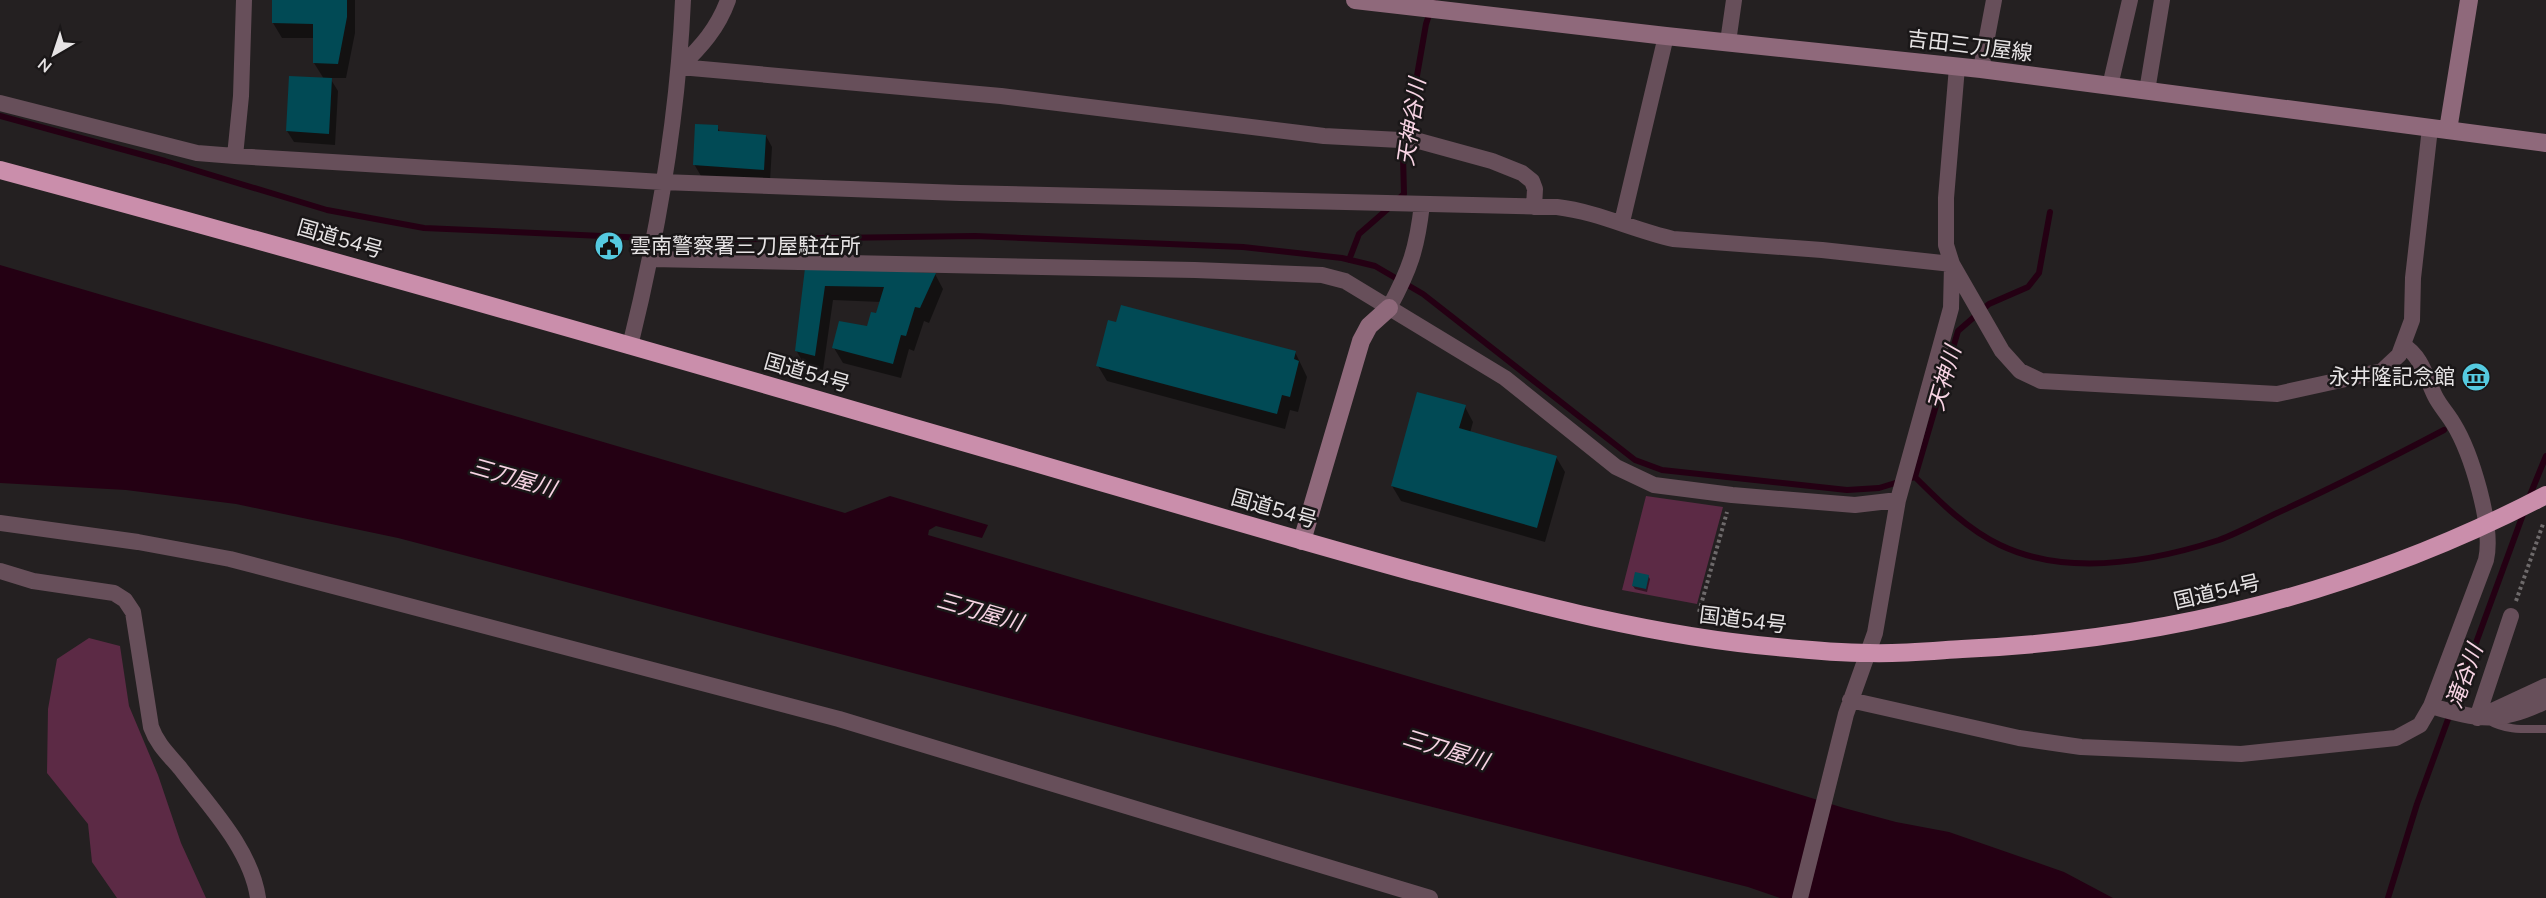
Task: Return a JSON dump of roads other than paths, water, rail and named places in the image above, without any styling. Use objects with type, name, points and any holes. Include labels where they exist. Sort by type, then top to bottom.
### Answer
[{"type":"highway","name":"国道54号","points":[[0,170],[237,233],[1302,541],[1552,609],[1662,632],[1773,647],[1869,653],[2024,646],[2157,629],[2299,595],[2365,574],[2487,526],[2546,495]]},
{"type":"main road","name":"吉田三刀屋線","points":[[1355,0],[1424,4],[1666,36],[1981,69],[2546,143]]},
{"type":"main road","points":[[2439,129],[2469,0]]},
{"type":"main road","points":[[1302,541],[1361,341],[1369,326],[1389,309]]},
{"type":"street","points":[[235,156],[241,96],[244,0]]},
{"type":"street","points":[[630,346],[652,255],[680,68],[683,0]]},
{"type":"street","points":[[680,68],[707,41],[717,26],[728,0]]},
{"type":"street","points":[[1728,42],[1734,0]]},
{"type":"street","points":[[1981,69],[1994,0]]},
{"type":"street","points":[[2110,86],[2130,0]]},
{"type":"street","points":[[2147,91],[2162,0]]},
{"type":"street","points":[[1622,222],[1666,36]]},
{"type":"street","points":[[1957,67],[1946,198],[1946,245],[1952,264],[2010,363],[2041,381],[2277,394],[2382,371],[2399,355],[2412,320],[2413,278],[2439,129]]},
{"type":"street","points":[[680,68],[1000,96],[1324,136],[1419,141],[1492,161],[1522,174],[1532,181],[1535,189],[1534,207]]},
{"type":"street","points":[[0,103],[197,153],[662,182],[960,193],[1582,210],[1622,222],[1651,234],[1673,239],[1833,251],[1952,264]]},
{"type":"street","points":[[1389,309],[1409,271],[1418,239],[1422,204]]},
{"type":"street","points":[[652,255],[1322,275],[1345,281],[1505,378],[1616,467],[1654,485],[1732,495],[1855,504],[1898,500]]},
{"type":"street","points":[[1800,898],[1848,707],[1875,633],[1898,500],[1946,329],[1950,308],[1952,264]]},
{"type":"street","points":[[1848,707],[2081,747],[2241,754],[2396,738],[2420,725],[2436,707],[2486,560],[2487,526],[2464,444],[2436,399],[2413,352],[2404,346]]},
{"type":"street","points":[[0,523],[138,542],[230,559],[839,719],[1430,898]]},
{"type":"street","points":[[0,571],[33,581],[114,593],[125,600],[134,612],[151,727],[156,742],[178,766],[235,843],[255,881],[258,898]]},
{"type":"street","points":[[2475,717],[2511,616]]},
{"type":"street","points":[[2475,717],[2546,686]]},
{"type":"street","points":[[2436,707],[2475,717],[2529,710],[2546,701]]},
{"type":"lane","points":[[2475,717],[2516,730],[2546,729]]},
{"type":"water","name":"三刀屋川","points":[[0,265],[845,513],[890,496],[988,525],[982,538],[936,526],[929,530],[928,535],[1591,730],[1844,808],[1896,822],[1949,832],[2064,872],[2113,898],[1780,898],[1748,887],[1153,736],[398,538],[236,504],[126,490],[0,483]]},
{"type":"waterway","name":"天神谷川","points":[[1397,200],[1404,194],[1403,156],[1426,24],[1434,0]]},
{"type":"waterway","points":[[0,116],[165,161],[327,210],[424,228],[691,240],[975,236],[1243,247],[1342,258],[1375,266],[1423,294],[1635,460],[1662,470],[1847,490],[1879,488],[1915,477]]},
{"type":"waterway","name":"天神谷川","points":[[1349,260],[1359,234],[1390,207]]},
{"type":"waterway","name":"天神川","points":[[1915,477],[1958,331],[1989,304],[2028,287],[2039,273],[2050,212]]},
{"type":"waterway","points":[[1915,477],[1965,523],[2000,545],[2026,555],[2053,561],[2109,563],[2166,555],[2219,540],[2340,483],[2444,430]]},
{"type":"waterway","name":"滝谷川","points":[[2528,500],[2546,456]]},
{"type":"waterway","name":"滝谷川","points":[[2388,898],[2417,804],[2525,509]]},
{"type":"place","name":"雲南警察署三刀屋駐在所","points":[[609,246]]},
{"type":"place","name":"永井隆記念館","points":[[2476,377]]}]
